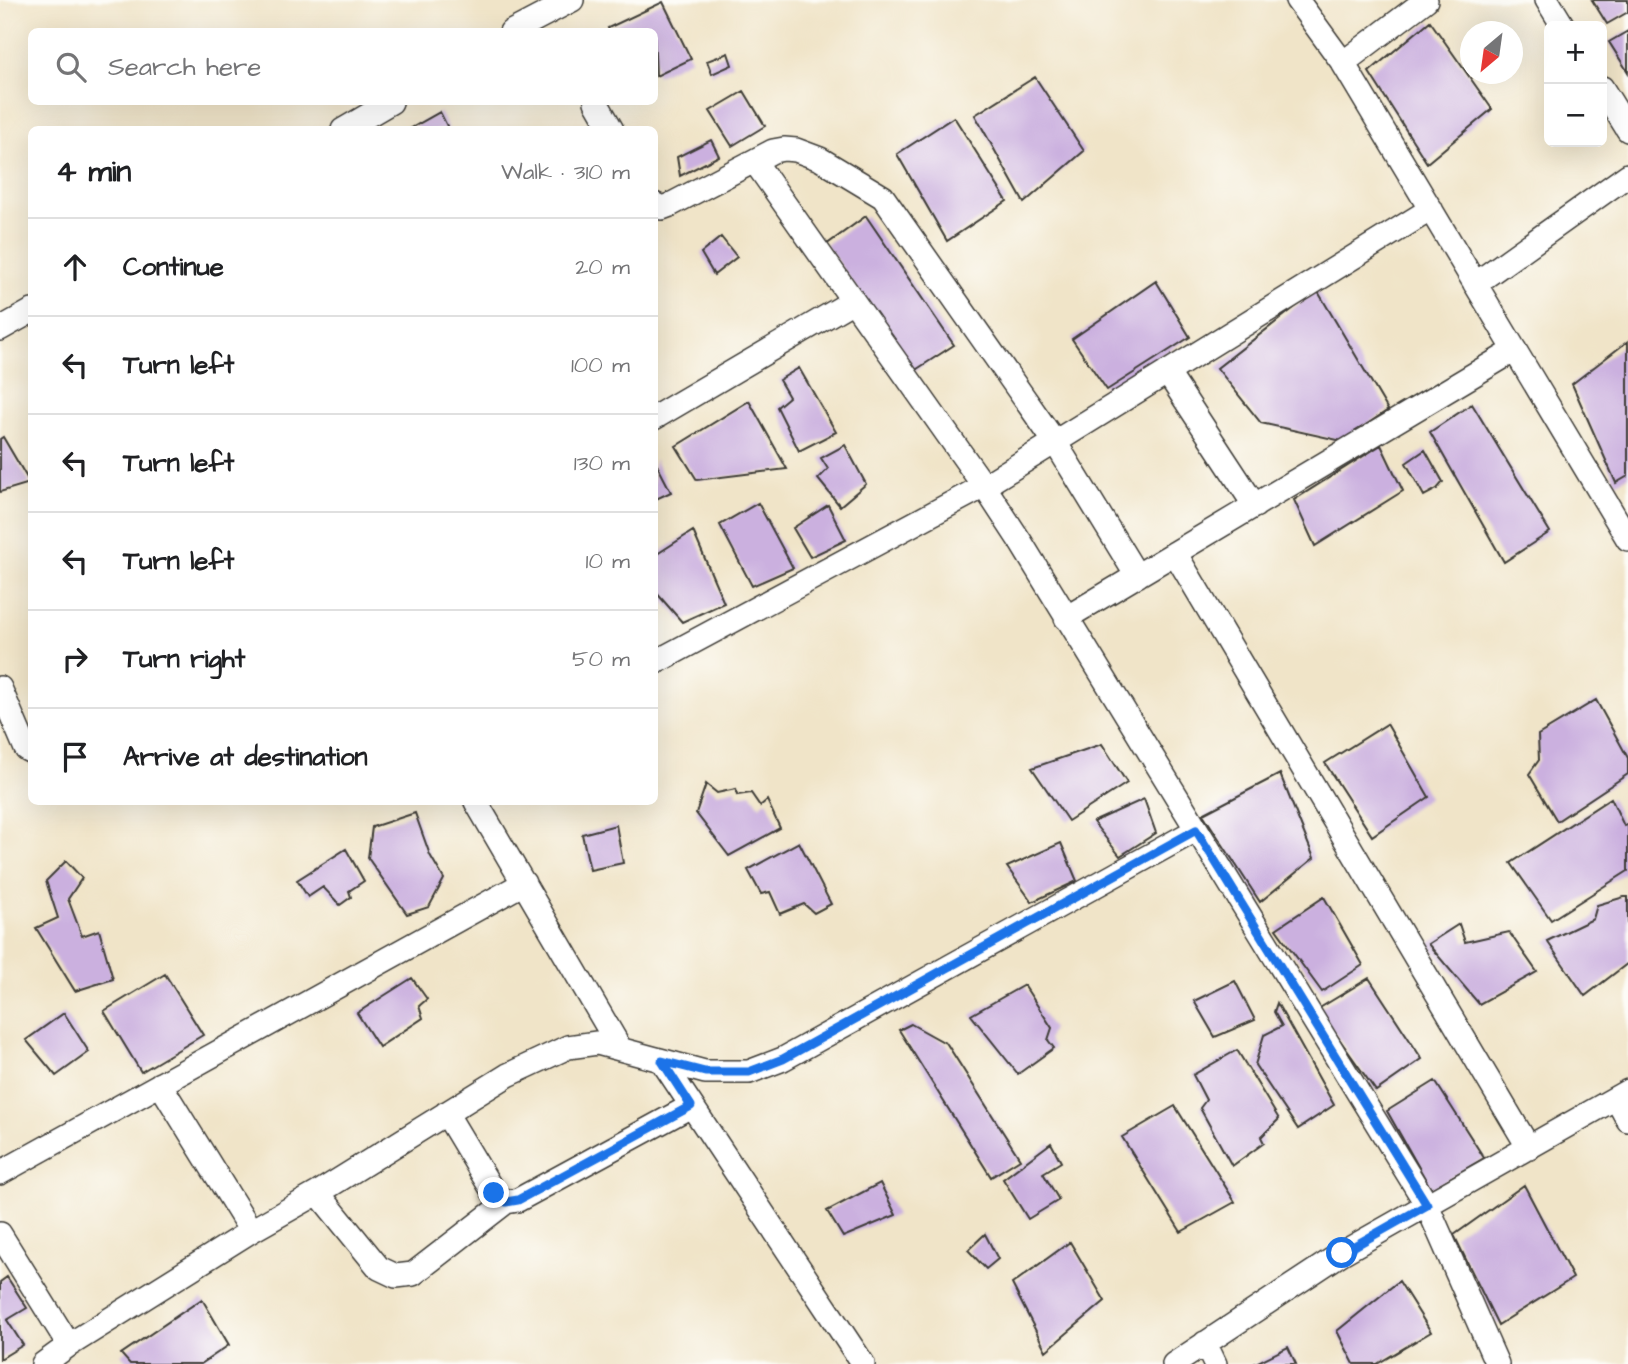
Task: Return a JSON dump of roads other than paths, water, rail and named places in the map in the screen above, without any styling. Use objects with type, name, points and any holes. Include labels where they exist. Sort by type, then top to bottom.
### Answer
[{"type":"street","points":[[528,28],[550,23],[572,0]]},
{"type":"street","points":[[1297,0],[1343,63],[1515,350],[1621,510],[1628,539]]},
{"type":"street","points":[[1343,63],[1426,0]]},
{"type":"street","points":[[1547,0],[1560,21]]},
{"type":"street","points":[[1607,96],[1628,130]]},
{"type":"street","points":[[350,126],[386,105]]},
{"type":"street","points":[[598,105],[610,126]]},
{"type":"street","points":[[658,206],[662,208],[784,149],[796,150],[820,159],[883,197],[1055,442],[1137,576]]},
{"type":"street","points":[[755,162],[984,486],[1066,618],[1427,1205],[1497,1364]]},
{"type":"street","points":[[1475,284],[1628,175]]},
{"type":"street","points":[[658,661],[984,486],[1431,209]]},
{"type":"street","points":[[658,416],[853,301]]},
{"type":"street","points":[[0,329],[28,313]]},
{"type":"street","points":[[1066,618],[1515,350]]},
{"type":"street","points":[[1167,372],[1255,506]]},
{"type":"street","points":[[1175,553],[1529,1148]]},
{"type":"street","points":[[0,688],[28,750]]},
{"type":"street","points":[[478,805],[621,1048]]},
{"type":"street","points":[[43,1364],[251,1231],[318,1193],[508,1075],[568,1047],[597,1043],[705,1072],[749,1072],[783,1059],[1196,830]]},
{"type":"street","points":[[0,1173],[524,883]]},
{"type":"street","points":[[662,1061],[863,1364]]},
{"type":"street","points":[[160,1084],[251,1231]]},
{"type":"street","points":[[1174,1364],[1342,1253],[1622,1095],[1628,1120]]},
{"type":"street","points":[[318,1193],[379,1268],[396,1276],[413,1274],[506,1202],[518,1200],[691,1106]]},
{"type":"street","points":[[446,1113],[494,1193],[506,1202]]},
{"type":"street","points":[[0,1234],[69,1345]]},
{"type":"street","points":[[1205,1343],[1215,1364]]}]
